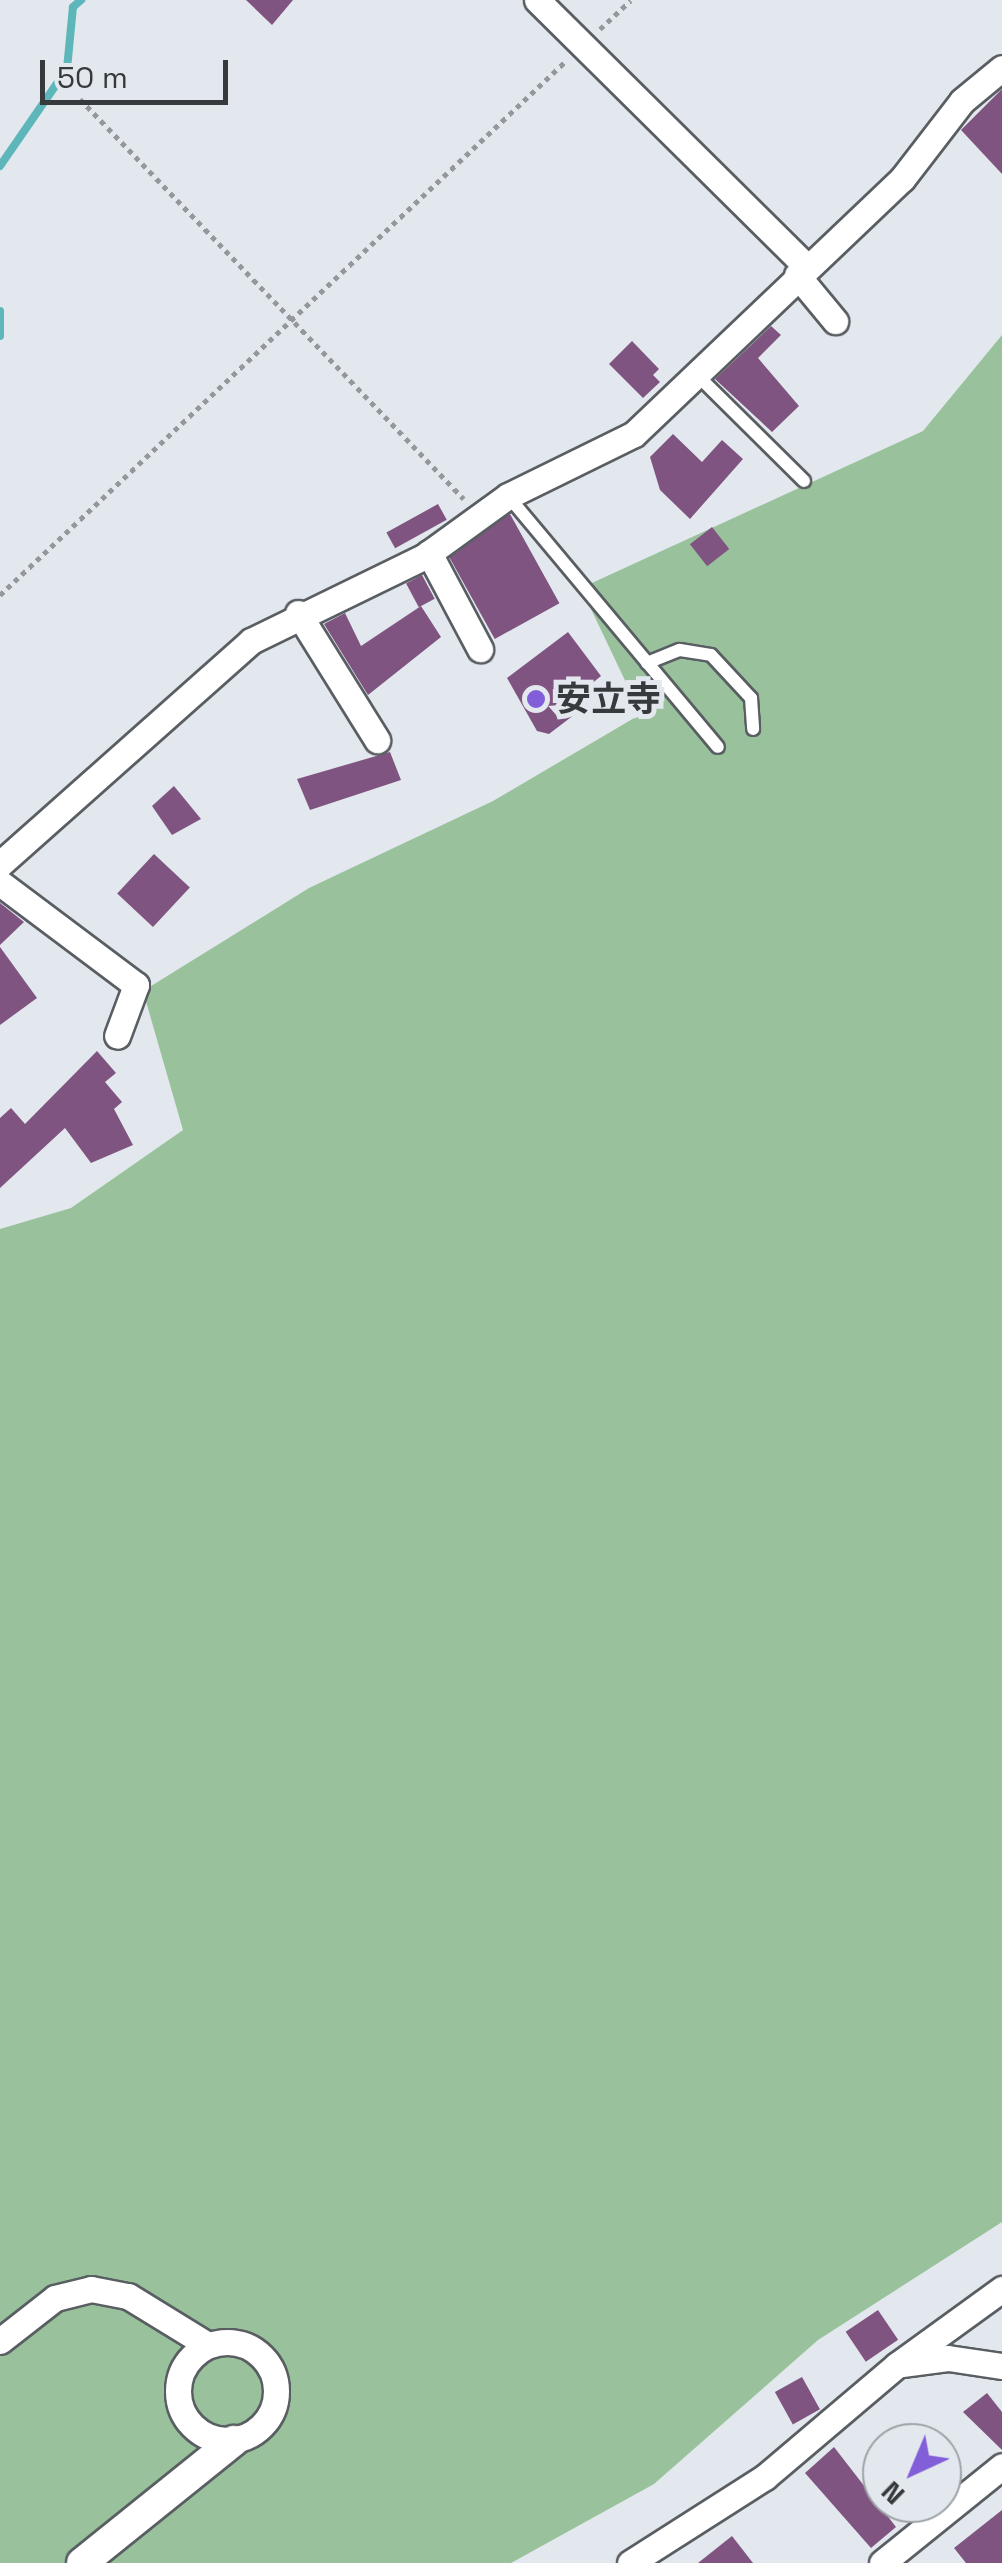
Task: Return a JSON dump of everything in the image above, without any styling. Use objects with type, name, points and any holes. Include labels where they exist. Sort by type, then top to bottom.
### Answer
[{"type":"street","points":[[537,0],[801,271],[834,322]]},
{"type":"street","points":[[0,864],[152,722],[298,613],[428,554],[508,496],[634,434],[902,179],[962,101],[1002,68]]},
{"type":"street","points":[[428,554],[480,649]]},
{"type":"street","points":[[298,613],[376,740]]},
{"type":"street","points":[[0,883],[136,986],[117,1036]]},
{"type":"street","points":[[0,2342],[56,2298],[92,2289],[128,2296],[206,2344]]},
{"type":"street","points":[[630,2563],[669,2553],[897,2364],[1002,2290]]},
{"type":"street","points":[[82,2563],[268,2417],[276,2376],[260,2352],[234,2340],[206,2344],[184,2363],[176,2390],[184,2418],[206,2437],[234,2441]]},
{"type":"street","points":[[897,2364],[948,2358],[1002,2366]]},
{"type":"street","points":[[882,2563],[1002,2466]]},
{"type":"lane","points":[[696,374],[804,481]]},
{"type":"lane","points":[[508,496],[718,748]]},
{"type":"lane","points":[[647,663],[680,650],[711,655],[750,698],[753,729]]},
{"type":"path","points":[[0,594],[631,0]]},
{"type":"path","points":[[80,99],[298,317],[479,516]]},
{"type":"green space","points":[[1002,335],[1002,2222],[818,2340],[654,2484],[511,2563],[0,2563],[0,1229],[71,1208],[183,1130],[143,991],[309,888],[493,801],[641,714],[581,588],[923,431]]},
{"type":"building","points":[[246,0],[293,0],[272,25]]},
{"type":"building","points":[[1002,89],[1002,174],[961,130]]},
{"type":"building","points":[[771,326],[781,335],[758,358],[799,406],[772,432],[715,379]]},
{"type":"building","points":[[632,341],[659,369],[653,375],[660,382],[643,398],[609,364]]},
{"type":"building","points":[[673,434],[702,462],[722,440],[743,459],[690,519],[660,490],[650,457]]},
{"type":"building","points":[[438,504],[447,520],[395,548],[386,533]]},
{"type":"building","points":[[510,514],[559,603],[495,639],[445,550]]},
{"type":"building","points":[[712,527],[729,549],[707,566],[690,544]]},
{"type":"building","points":[[422,575],[435,599],[419,607],[406,583]]},
{"type":"building","points":[[421,606],[441,637],[368,695],[324,624],[345,613],[361,646]]},
{"type":"building","name":"安立寺","points":[[568,632],[601,676],[579,694],[587,705],[549,734],[537,731],[507,678]]},
{"type":"building","points":[[390,752],[401,780],[310,810],[297,779]]},
{"type":"building","points":[[174,786],[201,819],[172,835],[152,806]]},
{"type":"building","points":[[154,854],[190,887],[153,927],[117,893]]},
{"type":"building","points":[[0,903],[24,922],[0,945]]},
{"type":"building","points":[[0,947],[37,998],[0,1025]]},
{"type":"building","points":[[97,1051],[116,1073],[105,1082],[122,1102],[114,1109],[133,1145],[91,1163],[65,1128],[0,1188],[0,1118],[11,1108],[25,1124]]},
{"type":"building","points":[[878,2310],[898,2340],[866,2362],[846,2332]]},
{"type":"building","points":[[802,2377],[820,2409],[793,2424],[775,2392]]},
{"type":"building","points":[[987,2393],[1002,2412],[1002,2450],[963,2412]]},
{"type":"building","points":[[834,2447],[862,2483],[862,2523],[893,2523],[896,2527],[871,2548],[805,2473]]},
{"type":"building","points":[[1002,2510],[1002,2563],[966,2563],[954,2548]]},
{"type":"building","points":[[732,2536],[753,2563],[698,2563]]},
{"type":"waterway","points":[[0,166],[67,69],[73,7],[81,0]]},
{"type":"waterway","points":[[0,311],[0,336]]},
{"type":"place","name":"安立寺","points":[[536,699]]}]
